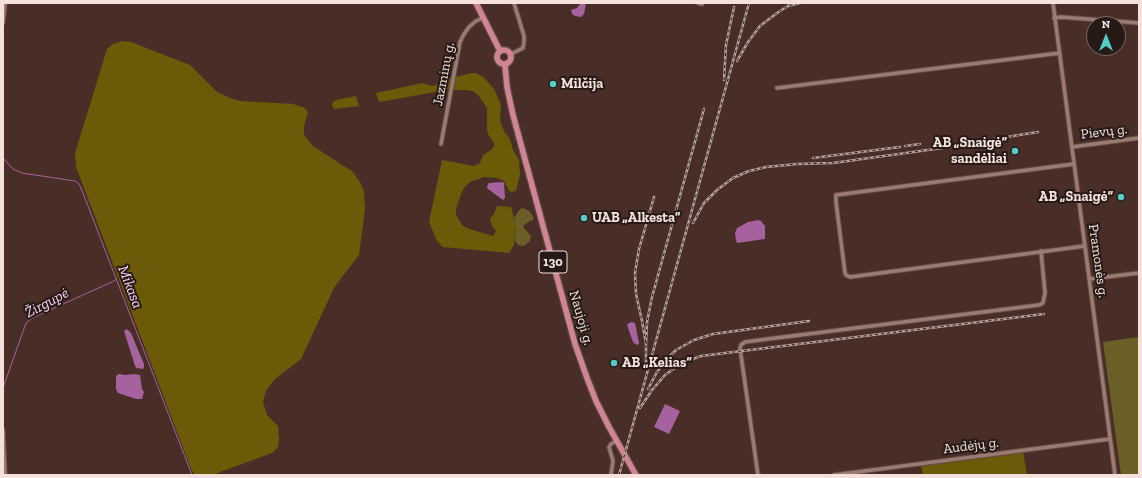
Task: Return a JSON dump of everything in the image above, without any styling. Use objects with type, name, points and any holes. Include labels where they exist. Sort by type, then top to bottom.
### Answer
[{"type":"main road","name":"130","points":[[476,3],[500,51],[497,54],[496,59],[498,63],[505,65]]},
{"type":"main road","points":[[500,51],[506,50],[511,54],[510,61],[505,65]]},
{"type":"main road","name":"Naujoji g.","points":[[505,65],[513,115],[575,344],[593,394],[616,441],[636,475]]},
{"type":"street","points":[[3,22],[5,3]]},
{"type":"street","points":[[511,54],[523,48],[524,41],[524,36],[514,3]]},
{"type":"street","points":[[698,3],[702,3]]},
{"type":"street","name":"Pramonės g.","points":[[1053,3],[1115,475]]},
{"type":"street","points":[[1054,18],[1061,17],[1139,23]]},
{"type":"street","name":"Jazminų g.","points":[[442,144],[460,42],[470,27],[476,21],[483,18]]},
{"type":"street","points":[[777,88],[1060,53]]},
{"type":"street","name":"Pievų g.","points":[[1072,147],[1139,138]]},
{"type":"street","points":[[1074,164],[836,195],[845,273],[850,277],[1085,246]]},
{"type":"street","points":[[758,475],[740,348],[741,345],[745,342],[1039,305],[1043,303],[1045,293],[1041,251]]},
{"type":"street","points":[[1089,279],[1139,273]]},
{"type":"street","points":[[3,430],[5,475]]},
{"type":"street","name":"Audėjų g.","points":[[834,475],[1110,439]]},
{"type":"street","points":[[611,475],[613,462],[609,448],[611,444],[616,441]]},
{"type":"shaded area","points":[[581,3],[586,3],[584,14],[581,17],[575,16],[572,14],[571,10],[577,8]]},
{"type":"shaded area","points":[[122,41],[131,42],[190,65],[217,92],[230,98],[241,101],[293,104],[305,108],[308,112],[304,126],[304,135],[313,146],[353,172],[361,184],[364,192],[365,209],[359,255],[334,288],[301,359],[275,379],[266,391],[263,402],[267,415],[278,426],[278,447],[272,453],[212,475],[195,475],[192,471],[76,167],[75,153],[107,49],[113,44]]},
{"type":"shaded area","points":[[476,73],[483,77],[494,89],[500,102],[501,124],[510,139],[513,150],[519,160],[520,174],[516,191],[512,192],[509,191],[504,181],[497,178],[484,177],[470,182],[461,194],[456,209],[456,214],[462,225],[469,229],[493,236],[496,231],[492,226],[490,219],[497,206],[511,207],[516,225],[514,245],[509,253],[443,247],[437,241],[429,222],[442,160],[474,166],[480,163],[483,155],[494,146],[487,129],[487,108],[479,96],[473,91],[447,90],[379,102],[376,93],[422,83],[432,86],[444,83],[450,78]]},
{"type":"shaded area","points":[[356,96],[359,106],[334,109],[332,105],[336,100]]},
{"type":"shaded area","points":[[503,182],[505,198],[503,200],[487,187],[489,183]]},
{"type":"shaded area","points":[[523,208],[529,211],[533,216],[533,221],[531,220],[523,226],[531,236],[530,241],[524,246],[518,245],[515,241],[516,225],[514,218],[520,209]]},
{"type":"shaded area","points":[[758,220],[765,226],[765,239],[737,243],[735,233],[737,228],[748,222]]},
{"type":"shaded area","points":[[632,322],[635,323],[639,343],[638,345],[633,342],[627,325]]},
{"type":"shaded area","points":[[127,329],[131,333],[144,364],[143,369],[136,368],[135,366],[124,331]]},
{"type":"shaded area","points":[[1139,337],[1139,475],[1121,475],[1103,342]]},
{"type":"shaded area","points":[[119,374],[140,375],[142,389],[144,392],[142,399],[136,399],[118,393],[116,389],[116,376]]},
{"type":"shaded area","points":[[665,404],[680,411],[669,434],[654,427]]},
{"type":"shaded area","points":[[1023,452],[1027,475],[923,475],[921,465]]},
{"type":"waterway","name":"Mikasa","points":[[3,158],[13,169],[22,173],[75,181],[79,184],[192,475]]},
{"type":"waterway","name":"Žirgupė","points":[[3,388],[26,323],[32,318],[116,279]]},
{"type":"railway","points":[[619,475],[749,3]]},
{"type":"railway","points":[[737,61],[748,42],[760,26],[788,6],[800,3]]},
{"type":"railway","points":[[724,80],[726,45],[734,7]]},
{"type":"railway","points":[[646,344],[647,322],[652,297],[704,109]]},
{"type":"railway","points":[[981,141],[1038,132]]},
{"type":"railway","points":[[693,223],[704,203],[717,190],[733,178],[749,171],[766,167],[797,164],[833,163],[986,142]]},
{"type":"railway","points":[[905,146],[920,144]]},
{"type":"railway","points":[[813,158],[900,147]]},
{"type":"railway","points":[[646,366],[646,344],[636,294],[635,273],[639,249],[654,197]]},
{"type":"railway","points":[[640,408],[652,390],[665,375],[679,365],[701,356],[1044,314]]},
{"type":"railway","points":[[648,389],[657,372],[668,358],[676,350],[694,340],[713,334],[809,321]]},
{"type":"place","name":"Milčija","points":[[553,84]]},
{"type":"place","name":"AB „Snaigė“ sandėliai","points":[[1015,151]]},
{"type":"place","name":"AB „Snaigė“","points":[[1121,197]]},
{"type":"place","name":"UAB „Alkesta“","points":[[584,218]]},
{"type":"place","name":"AB „Kelias“","points":[[614,363]]}]
